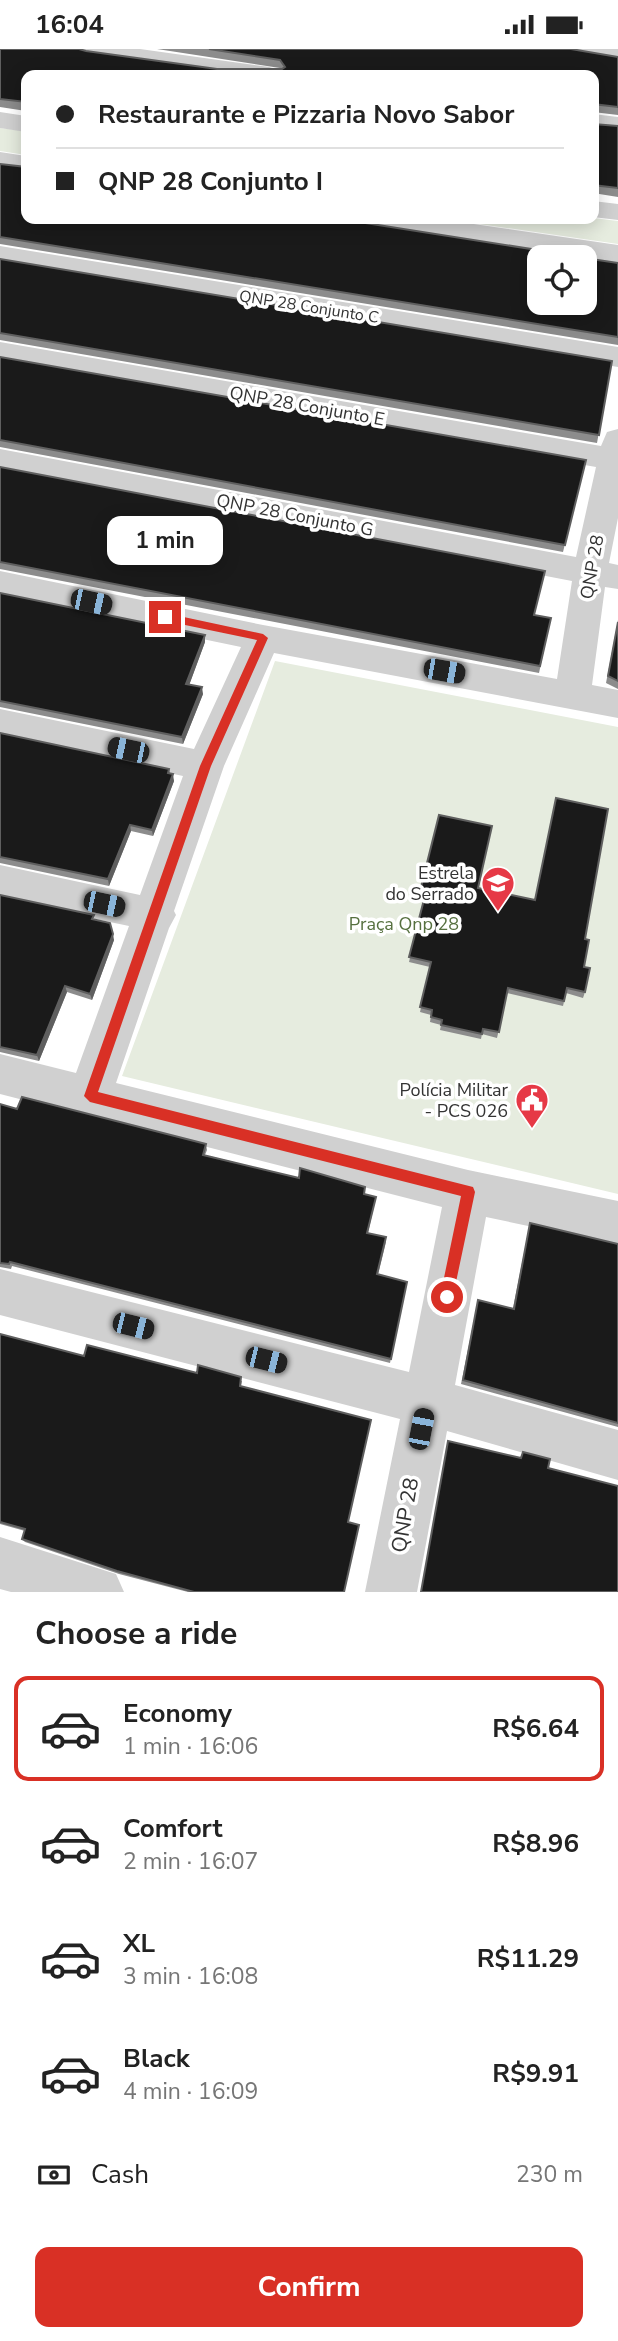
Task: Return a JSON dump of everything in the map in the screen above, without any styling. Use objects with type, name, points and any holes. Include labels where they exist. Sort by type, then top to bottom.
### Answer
[{"type":"street","points":[[87,49],[234,70]]},
{"type":"street","points":[[572,49],[618,55]]},
{"type":"street","points":[[0,120],[21,123]]},
{"type":"street","points":[[599,123],[618,125]]},
{"type":"street","points":[[0,160],[21,163]]},
{"type":"street","points":[[599,210],[618,212]]},
{"type":"street","points":[[417,224],[618,254]]},
{"type":"street","name":"QNP 28 Conjunto C","points":[[0,255],[618,357]]},
{"type":"street","name":"QNP 28 Conjunto E","points":[[0,352],[617,453]]},
{"type":"street","name":"QNP 28","points":[[573,695],[604,575],[617,453]]},
{"type":"street","name":"QNP 28 Conjunto G","points":[[0,460],[604,575]]},
{"type":"street","points":[[0,584],[263,638],[618,704]]},
{"type":"street","points":[[90,1096],[156,915],[205,766],[263,638]]},
{"type":"street","points":[[0,723],[205,766]]},
{"type":"street","points":[[0,882],[156,915]]},
{"type":"street","points":[[0,1074],[468,1192],[618,1223]]},
{"type":"street","name":"QNP 28","points":[[391,1592],[468,1192]]},
{"type":"street","points":[[0,1292],[426,1401],[618,1455]]},
{"type":"street","points":[[0,1563],[98,1592]]},
{"type":"green space","points":[[0,128],[21,130],[21,154],[0,151]]},
{"type":"green space","points":[[599,219],[618,221],[618,244],[480,224],[599,224]]},
{"type":"green space","name":"Praça Qnp 28","points":[[275,661],[618,727],[618,1194],[122,1076]]},
{"type":"building","points":[[0,49],[79,49],[217,69],[285,67],[280,60],[209,49],[571,49],[618,57],[618,107],[599,105],[599,70],[21,70],[21,101],[0,99]]},
{"type":"building","points":[[599,124],[618,126],[618,188],[599,186]]},
{"type":"building","points":[[0,164],[21,166],[21,224],[372,224],[527,248],[527,315],[597,315],[597,260],[618,263],[618,337],[0,237]]},
{"type":"building","points":[[0,259],[612,361],[599,435],[0,333]]},
{"type":"building","points":[[0,357],[586,460],[565,545],[0,440]]},
{"type":"building","points":[[0,467],[545,571],[534,615],[551,618],[540,666],[0,562]]},
{"type":"building","points":[[0,593],[205,635],[186,684],[202,687],[182,737],[0,701]]},
{"type":"building","points":[[618,622],[618,681],[608,676]]},
{"type":"building","points":[[0,733],[169,769],[168,773],[173,774],[152,830],[130,825],[108,879],[0,857]]},
{"type":"building","points":[[556,798],[608,809],[585,939],[589,940],[584,967],[590,968],[585,992],[567,988],[564,1001],[508,988],[499,1032],[483,1029],[482,1034],[441,1025],[442,1020],[431,1017],[432,1010],[420,1007],[431,962],[409,957],[426,892],[420,891],[439,815],[492,826],[478,888],[535,900]]},
{"type":"building","points":[[0,895],[94,915],[92,919],[110,923],[113,934],[90,994],[65,986],[37,1055],[0,1047]]},
{"type":"building","points":[[22,1097],[206,1144],[203,1155],[299,1178],[300,1168],[365,1187],[364,1194],[376,1197],[367,1233],[386,1237],[377,1274],[407,1282],[391,1359],[10,1262],[0,1263],[0,1104],[17,1109]]},
{"type":"building","points":[[530,1223],[618,1244],[618,1423],[463,1380],[478,1300],[514,1309]]},
{"type":"building","points":[[0,1334],[84,1356],[87,1345],[197,1373],[198,1365],[241,1377],[240,1386],[371,1420],[348,1522],[359,1525],[344,1592],[194,1592],[117,1571],[22,1539],[25,1529],[0,1522]]},
{"type":"building","points":[[448,1441],[521,1458],[523,1452],[550,1459],[548,1468],[618,1486],[618,1592],[421,1592]]},
{"type":"place","name":"Estrela do Serrado","points":[[498,913]]},
{"type":"place","name":"Polícia Militar - PCS 026","points":[[532,1130]]},
{"type":"route","points":[[165,617],[263,638],[205,766],[156,915],[90,1096],[468,1192],[447,1297]]}]
